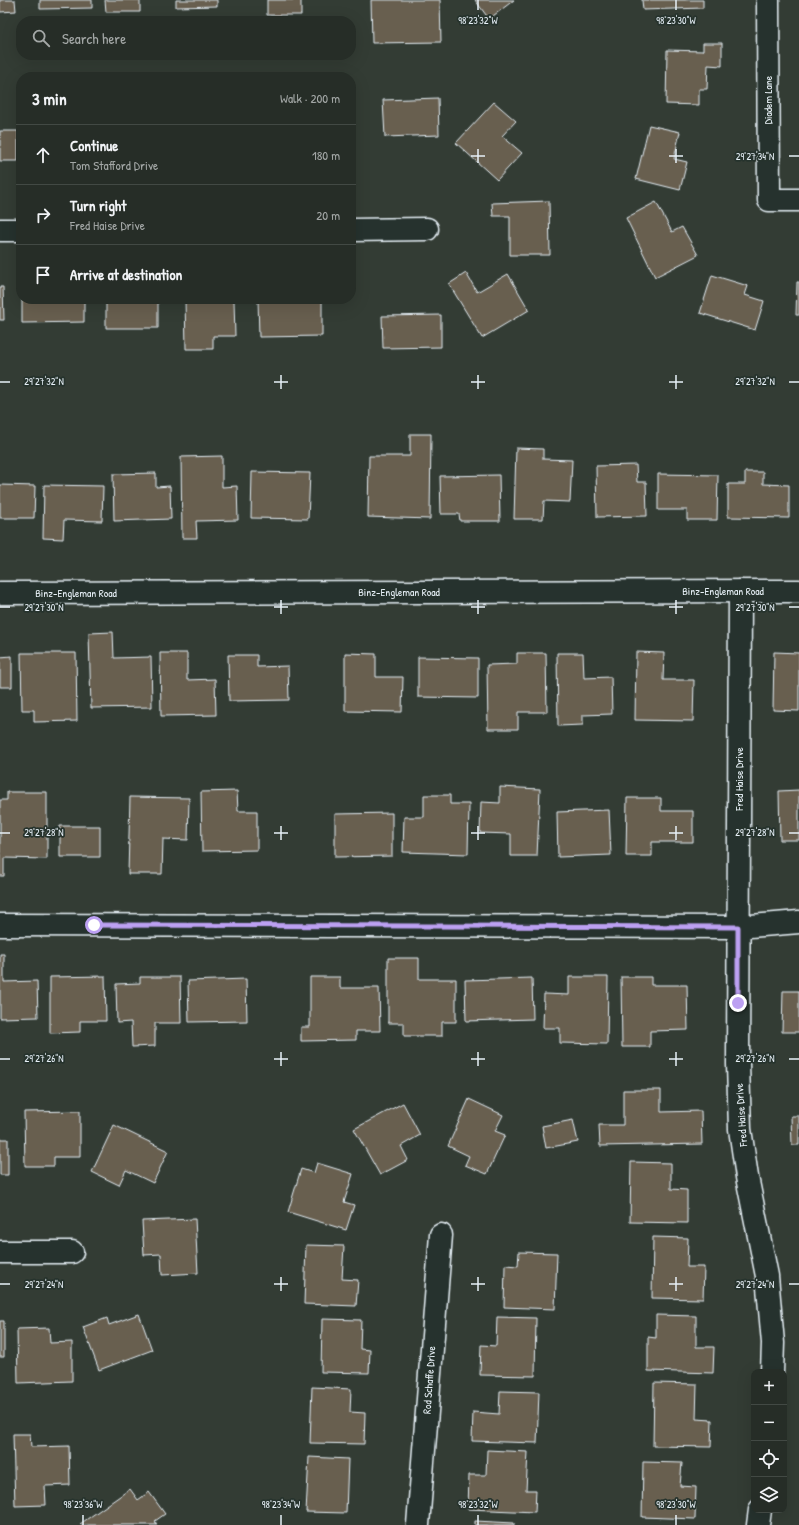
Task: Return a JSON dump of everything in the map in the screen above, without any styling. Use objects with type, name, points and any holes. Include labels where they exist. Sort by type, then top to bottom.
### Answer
[{"type":"street","name":"Diadem Lane","points":[[768,0],[769,200],[799,200]]},
{"type":"street","points":[[356,230],[427,229]]},
{"type":"street","points":[[0,230],[16,230]]},
{"type":"street","name":"Fred Haise Drive","points":[[740,591],[738,927],[738,1064],[740,1129],[747,1177],[767,1276],[773,1343],[772,1369]]},
{"type":"street","name":"Binz-Engleman Road","points":[[0,593],[799,591]]},
{"type":"street","points":[[0,925],[738,927],[799,922]]},
{"type":"street","name":"Rod Schaffe Drive","points":[[418,1525],[441,1235]]},
{"type":"street","points":[[0,1252],[72,1252]]},
{"type":"street","points":[[758,1525],[760,1513]]},
{"type":"building","points":[[0,0],[15,0],[16,11],[0,12]]},
{"type":"building","points":[[40,0],[92,0],[92,8],[40,9]]},
{"type":"building","points":[[105,0],[140,0],[140,12],[106,12]]},
{"type":"building","points":[[176,0],[217,0],[217,6],[176,7]]},
{"type":"building","points":[[267,0],[301,0],[301,15],[267,15]]},
{"type":"building","points":[[371,0],[440,0],[441,42],[372,43]]},
{"type":"building","points":[[475,0],[514,0],[489,19]]},
{"type":"building","points":[[642,0],[703,0],[703,8],[643,10]]},
{"type":"building","points":[[703,43],[722,43],[722,66],[708,65],[707,89],[699,89],[699,105],[666,104],[667,50],[703,51]]},
{"type":"building","points":[[438,98],[439,135],[385,137],[383,100]]},
{"type":"building","points":[[494,102],[516,121],[502,136],[522,153],[497,180],[456,143]]},
{"type":"building","points":[[649,125],[680,132],[674,159],[687,162],[680,190],[636,179]]},
{"type":"building","points":[[0,131],[16,131],[16,161],[0,161]]},
{"type":"building","points":[[549,201],[550,255],[510,255],[510,216],[493,216],[492,203]]},
{"type":"building","points":[[656,202],[672,232],[682,227],[698,255],[655,277],[626,218]]},
{"type":"building","points":[[466,273],[477,292],[508,274],[529,310],[482,338],[449,284]]},
{"type":"building","points":[[712,275],[748,286],[745,295],[764,301],[755,330],[700,313]]},
{"type":"building","points":[[797,282],[799,282],[799,315],[796,315]]},
{"type":"building","points":[[0,287],[3,287],[4,320],[0,320]]},
{"type":"building","points":[[22,304],[84,304],[84,322],[22,323]]},
{"type":"building","points":[[106,304],[158,304],[158,328],[106,328]]},
{"type":"building","points":[[185,304],[234,304],[235,336],[213,336],[213,349],[186,349]]},
{"type":"building","points":[[258,304],[322,304],[322,336],[259,337]]},
{"type":"building","points":[[441,315],[441,347],[383,348],[382,316]]},
{"type":"building","points":[[410,434],[431,434],[430,519],[368,517],[369,456],[410,456]]},
{"type":"building","points":[[516,448],[543,449],[543,459],[572,460],[570,502],[544,501],[543,519],[514,519]]},
{"type":"building","points":[[222,456],[222,487],[237,486],[238,520],[196,521],[197,538],[182,538],[181,457]]},
{"type":"building","points":[[636,465],[637,482],[646,482],[647,516],[597,517],[596,466]]},
{"type":"building","points":[[252,472],[310,473],[308,519],[251,518]]},
{"type":"building","points":[[745,472],[763,472],[763,484],[789,485],[789,518],[728,517],[728,484],[745,484]]},
{"type":"building","points":[[156,473],[156,487],[170,486],[171,519],[114,521],[113,474]]},
{"type":"building","points":[[658,474],[718,475],[717,520],[687,520],[687,510],[658,510]]},
{"type":"building","points":[[499,475],[500,521],[460,521],[459,514],[441,514],[440,476]]},
{"type":"building","points":[[0,485],[35,486],[34,518],[0,518]]},
{"type":"building","points":[[44,485],[103,486],[102,521],[64,520],[63,539],[43,538]]},
{"type":"building","points":[[113,632],[114,658],[151,657],[152,707],[91,708],[89,633]]},
{"type":"building","points":[[636,652],[664,653],[663,680],[694,680],[693,721],[635,720]]},
{"type":"building","points":[[774,652],[799,653],[799,711],[773,710]]},
{"type":"building","points":[[21,653],[76,653],[77,721],[34,722],[34,710],[22,710]]},
{"type":"building","points":[[160,653],[187,653],[187,680],[215,679],[216,715],[161,716]]},
{"type":"building","points":[[345,653],[376,654],[376,677],[403,677],[402,712],[345,711]]},
{"type":"building","points":[[517,653],[546,653],[547,712],[518,712],[518,729],[488,729],[487,665],[517,664]]},
{"type":"building","points":[[557,653],[583,653],[584,678],[611,677],[612,714],[583,715],[583,725],[558,726]]},
{"type":"building","points":[[228,655],[257,655],[257,667],[288,666],[289,700],[229,701]]},
{"type":"building","points":[[12,656],[12,687],[0,687],[0,657]]},
{"type":"building","points":[[418,657],[478,658],[478,698],[418,697]]},
{"type":"building","points":[[500,787],[540,789],[537,856],[511,856],[511,834],[480,833],[481,802],[500,803]]},
{"type":"building","points":[[799,790],[799,840],[780,840],[779,791]]},
{"type":"building","points":[[237,791],[238,811],[257,811],[257,850],[202,851],[201,792]]},
{"type":"building","points":[[7,792],[47,792],[47,859],[4,858],[4,876],[0,876],[0,800],[7,800]]},
{"type":"building","points":[[424,795],[450,795],[450,804],[469,804],[468,854],[403,852],[404,817],[424,817]]},
{"type":"building","points":[[130,797],[189,798],[188,840],[163,839],[162,874],[128,874]]},
{"type":"building","points":[[627,798],[661,798],[661,811],[693,811],[693,842],[652,842],[652,856],[626,856]]},
{"type":"building","points":[[609,810],[611,855],[558,857],[557,812]]},
{"type":"building","points":[[392,813],[392,856],[335,857],[335,814]]},
{"type":"building","points":[[60,826],[100,826],[100,857],[60,857]]},
{"type":"building","points":[[0,954],[4,954],[4,982],[37,981],[38,1017],[0,1018]]},
{"type":"building","points":[[388,958],[419,958],[419,979],[456,979],[456,1022],[442,1022],[442,1036],[404,1036],[404,1023],[388,1023]]},
{"type":"building","points":[[105,976],[106,1021],[80,1021],[80,1032],[50,1033],[50,977]]},
{"type":"building","points":[[140,977],[180,977],[181,1023],[155,1023],[155,1046],[132,1047],[131,1022],[117,1023],[116,984],[140,983]]},
{"type":"building","points":[[310,977],[340,977],[340,988],[379,988],[380,1031],[356,1031],[356,1040],[301,1041],[301,1027],[310,1027]]},
{"type":"building","points":[[569,977],[608,977],[607,1044],[560,1043],[560,1028],[543,1028],[544,994],[569,995]]},
{"type":"building","points":[[621,977],[651,977],[651,985],[687,985],[688,1030],[650,1031],[650,1047],[622,1047]]},
{"type":"building","points":[[532,978],[533,1019],[466,1021],[465,980]]},
{"type":"building","points":[[246,979],[247,1021],[189,1022],[188,981]]},
{"type":"building","points":[[783,991],[799,991],[799,1032],[782,1032]]},
{"type":"building","points":[[623,1090],[661,1090],[661,1112],[701,1111],[702,1144],[600,1146],[599,1125],[623,1125]]},
{"type":"building","points":[[469,1099],[503,1115],[495,1131],[505,1135],[487,1174],[465,1165],[469,1156],[448,1146]]},
{"type":"building","points":[[403,1103],[420,1135],[401,1146],[408,1160],[380,1175],[354,1129]]},
{"type":"building","points":[[80,1111],[80,1157],[54,1157],[54,1166],[25,1166],[24,1112]]},
{"type":"building","points":[[791,1116],[799,1116],[799,1145],[792,1145]]},
{"type":"building","points":[[573,1120],[578,1142],[546,1148],[542,1126]]},
{"type":"building","points":[[114,1125],[168,1151],[153,1183],[126,1170],[119,1185],[92,1172]]},
{"type":"building","points":[[0,1139],[8,1139],[8,1175],[0,1175]]},
{"type":"building","points":[[631,1162],[671,1163],[671,1189],[687,1190],[687,1223],[630,1222]]},
{"type":"building","points":[[317,1163],[353,1174],[344,1202],[354,1205],[346,1230],[288,1212],[301,1169],[314,1173]]},
{"type":"building","points":[[195,1219],[198,1273],[162,1275],[161,1254],[144,1255],[142,1221]]},
{"type":"building","points":[[653,1237],[688,1238],[687,1267],[704,1267],[703,1299],[652,1298]]},
{"type":"building","points":[[306,1245],[344,1246],[342,1279],[358,1280],[356,1306],[304,1304]]},
{"type":"building","points":[[519,1252],[557,1253],[555,1309],[504,1307],[505,1265],[518,1266]]},
{"type":"building","points":[[139,1314],[152,1350],[99,1370],[83,1327],[107,1318],[109,1325]]},
{"type":"building","points":[[656,1315],[696,1316],[696,1347],[714,1347],[713,1373],[648,1371],[648,1337],[656,1338]]},
{"type":"building","points":[[497,1317],[536,1318],[535,1376],[480,1375],[481,1345],[496,1346]]},
{"type":"building","points":[[322,1319],[361,1320],[360,1349],[370,1350],[369,1373],[321,1372]]},
{"type":"building","points":[[0,1321],[4,1321],[4,1357],[0,1357]]},
{"type":"building","points":[[49,1328],[50,1343],[72,1342],[72,1381],[18,1383],[17,1329]]},
{"type":"building","points":[[654,1383],[697,1384],[696,1419],[712,1420],[711,1447],[653,1446]]},
{"type":"building","points":[[312,1387],[351,1389],[350,1412],[365,1413],[364,1444],[310,1443]]},
{"type":"building","points":[[500,1391],[539,1392],[537,1443],[472,1441],[473,1412],[499,1414]]},
{"type":"building","points":[[13,1434],[30,1434],[31,1447],[69,1446],[70,1485],[45,1486],[46,1505],[15,1506]]},
{"type":"building","points":[[487,1450],[528,1452],[526,1490],[536,1490],[535,1512],[468,1509],[469,1475],[486,1475]]},
{"type":"building","points":[[309,1457],[348,1459],[346,1513],[306,1512]]},
{"type":"building","points":[[643,1462],[682,1463],[680,1486],[696,1487],[695,1519],[642,1517]]},
{"type":"building","points":[[130,1489],[138,1500],[149,1492],[165,1514],[155,1521],[157,1525],[80,1524]]},
{"type":"building","points":[[475,1521],[514,1523],[514,1525],[475,1525]]},
{"type":"route","points":[[94,925],[738,927],[738,1003]]}]
